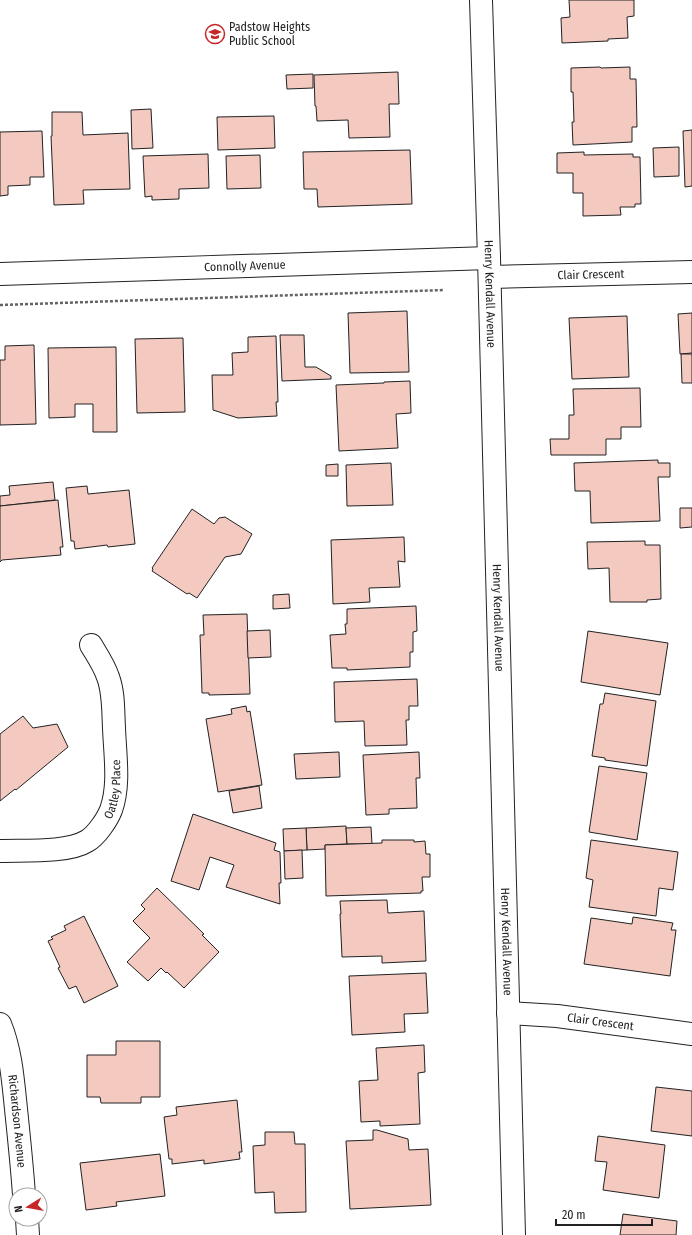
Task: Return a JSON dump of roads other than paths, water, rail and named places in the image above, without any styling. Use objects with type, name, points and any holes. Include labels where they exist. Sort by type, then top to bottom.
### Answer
[{"type":"street","name":"Henry Kendall Avenue","points":[[481,0],[514,1235]]},
{"type":"street","name":"Clair Crescent","points":[[489,268],[692,272]]},
{"type":"street","name":"Connolly Avenue","points":[[0,274],[489,268]]},
{"type":"street","name":"Oatley Place","points":[[0,851],[69,848],[88,841],[101,828],[111,810],[115,792],[116,770],[112,697],[109,678],[101,660],[91,645]]},
{"type":"street","name":"Clair Crescent","points":[[508,1013],[557,1016],[692,1034]]},
{"type":"street","name":"Richardson Avenue","points":[[0,1024],[9,1054],[13,1078],[23,1187]]},
{"type":"place","name":"Padstow Heights Public School","points":[[215,34]]}]
